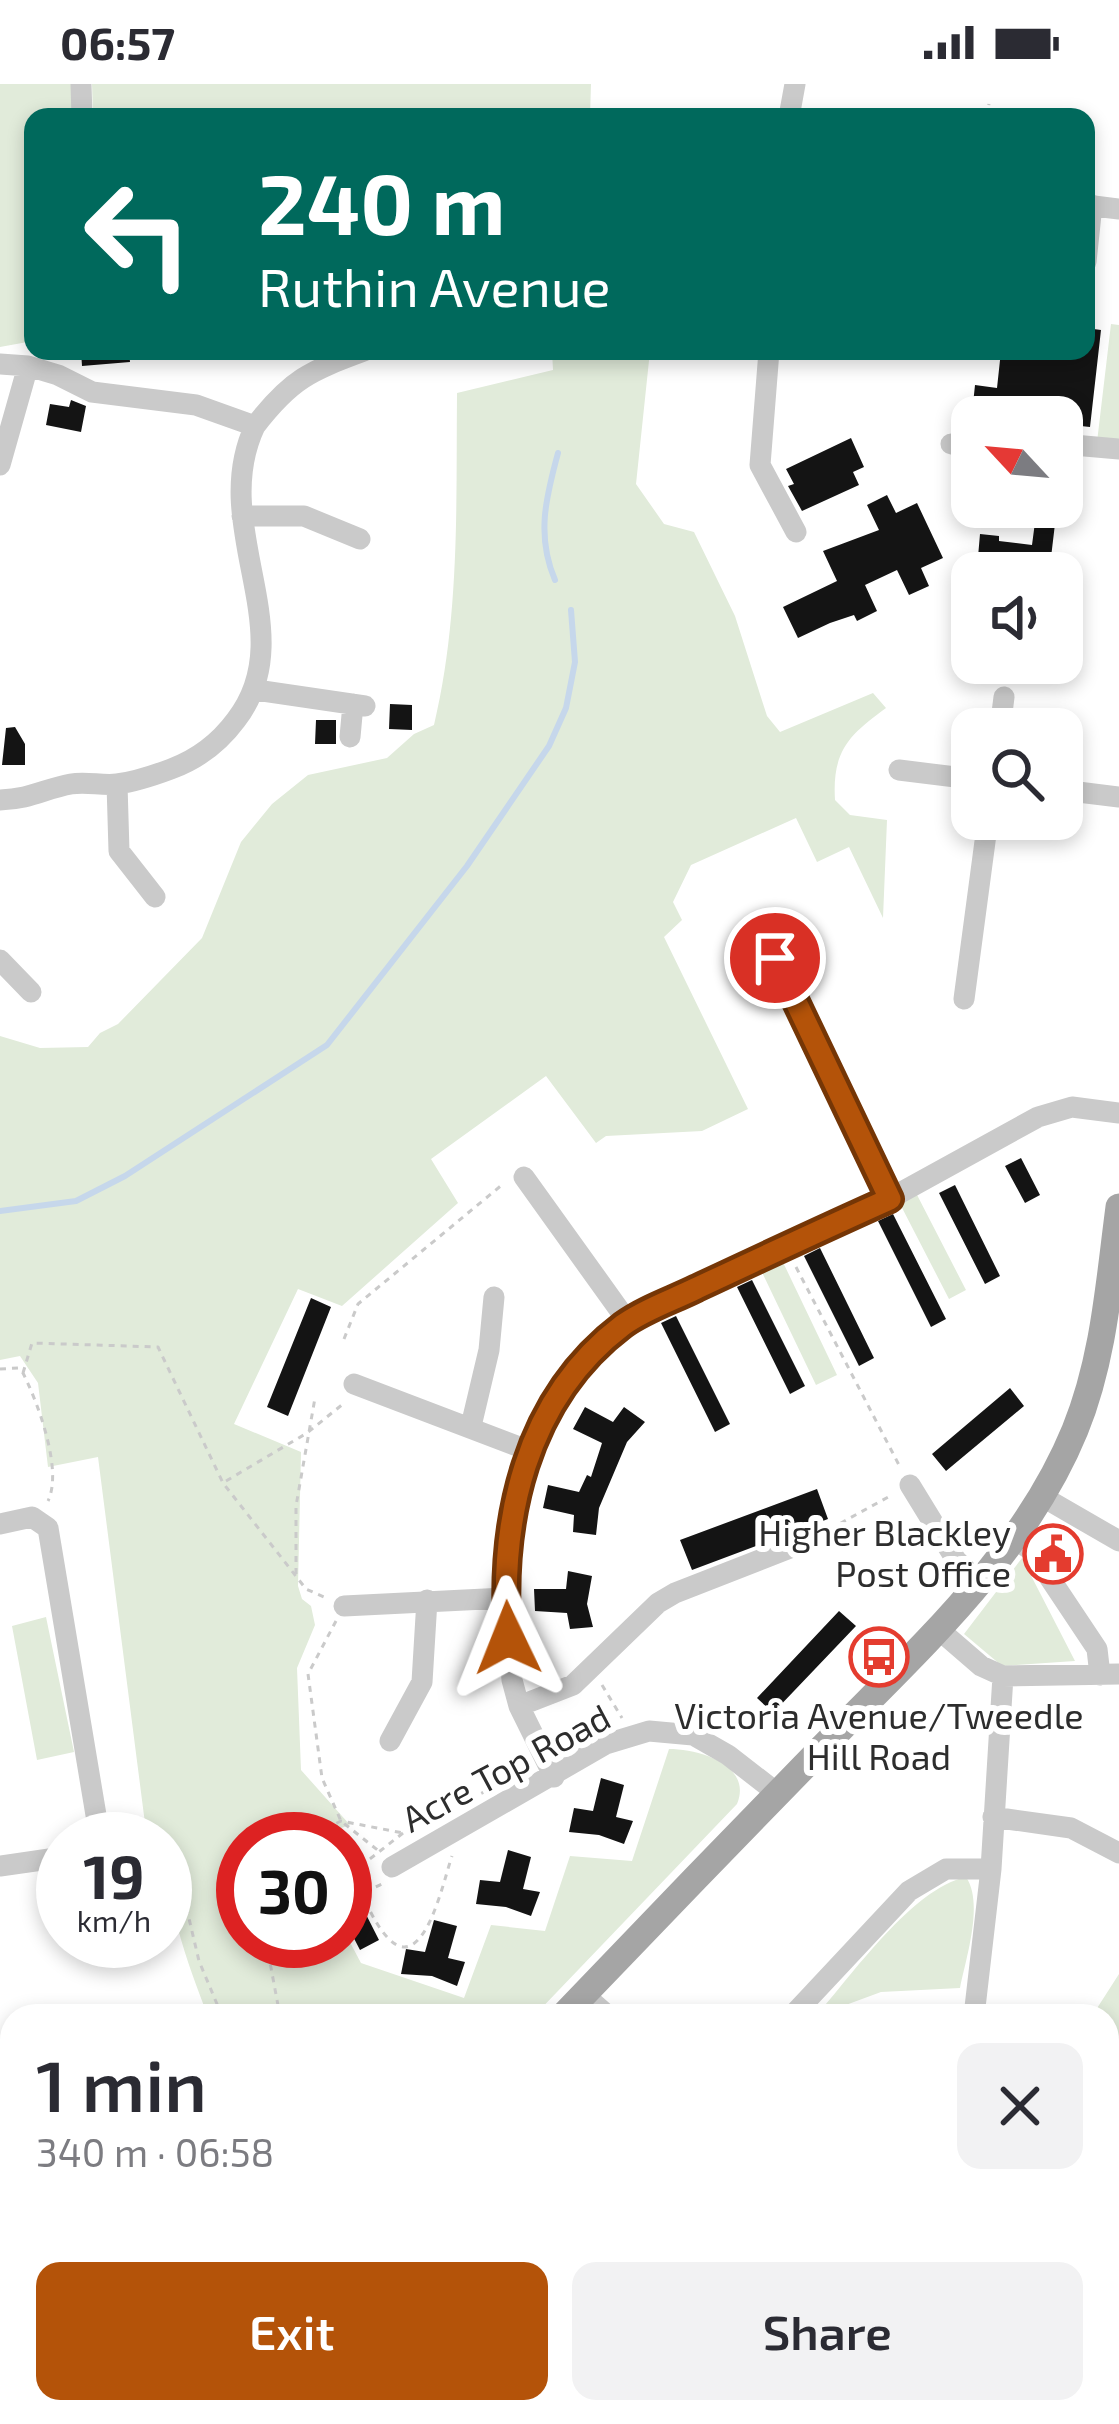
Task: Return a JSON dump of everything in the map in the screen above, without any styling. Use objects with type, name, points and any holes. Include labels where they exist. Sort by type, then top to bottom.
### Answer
[{"type":"main road","points":[[574,2004],[937,1628],[1015,1540],[1042,1496],[1083,1408],[1114,1286],[1119,1207]]},
{"type":"street","points":[[0,800],[30,799],[72,783],[117,784],[171,769],[212,747],[243,712],[256,690],[263,644],[238,473],[255,426],[275,400],[308,372],[340,360]]},
{"type":"street","points":[[768,360],[760,465],[796,532]]},
{"type":"street","points":[[0,364],[28,366],[92,392],[196,405],[255,426]]},
{"type":"street","points":[[0,465],[28,366]]},
{"type":"street","points":[[1083,446],[1119,449]]},
{"type":"street","points":[[242,516],[304,516],[360,539]]},
{"type":"street","points":[[256,690],[359,705],[350,736]]},
{"type":"street","points":[[1003,708],[1004,697]]},
{"type":"street","points":[[899,770],[951,776]]},
{"type":"street","points":[[117,784],[119,851],[129,884],[155,897]]},
{"type":"street","points":[[1083,793],[1119,797]]},
{"type":"street","points":[[964,999],[985,840]]},
{"type":"street","points":[[754,938],[775,958],[890,1199]]},
{"type":"street","points":[[11,964],[32,992]]},
{"type":"street","points":[[554,1777],[518,1706],[505,1598],[510,1523],[530,1451],[564,1385],[595,1349],[628,1322],[890,1199],[1038,1117],[1072,1107],[1119,1112]]},
{"type":"street","points":[[524,1177],[628,1322]]},
{"type":"street","points":[[471,1426],[489,1349],[494,1297]]},
{"type":"street","points":[[354,1384],[530,1451]]},
{"type":"street","points":[[910,1485],[956,1560],[979,1582]]},
{"type":"street","points":[[1042,1496],[1119,1541]]},
{"type":"street","points":[[0,1524],[32,1517],[48,1528],[95,1812]]},
{"type":"street","points":[[518,1706],[553,1696],[590,1670],[658,1603],[694,1584],[813,1539]]},
{"type":"street","points":[[937,1628],[981,1666],[1003,1676],[1109,1675],[1031,1550],[1015,1540]]},
{"type":"street","points":[[344,1606],[505,1598]]},
{"type":"street","points":[[390,1742],[422,1682],[427,1600]]},
{"type":"street","points":[[975,2004],[991,1869],[1003,1676]]},
{"type":"street","name":"Acre Top Road","points":[[389,1865],[461,1829],[606,1744],[631,1736],[670,1730],[693,1735],[777,1793]]},
{"type":"street","points":[[993,1817],[1071,1828],[1119,1852]]},
{"type":"street","points":[[0,1866],[36,1861]]},
{"type":"street","points":[[802,2004],[909,1891],[946,1869],[991,1869]]},
{"type":"street","points":[[584,1994],[595,2004]]},
{"type":"path","points":[[988,108],[989,104]]},
{"type":"path","points":[[344,1339],[358,1304],[513,1176],[524,1177]]},
{"type":"path","points":[[786,1246],[910,1485],[813,1539]]},
{"type":"path","points":[[23,1373],[32,1342],[158,1347],[223,1483],[307,1589]]},
{"type":"path","points":[[0,1369],[18,1368],[23,1373],[41,1414],[54,1488],[40,1520]]},
{"type":"path","points":[[296,1576],[296,1506],[315,1397]]},
{"type":"path","points":[[223,1483],[328,1417]]},
{"type":"path","points":[[337,1812],[322,1778],[308,1674],[344,1606]]},
{"type":"path","points":[[590,1670],[614,1700],[631,1736]]},
{"type":"path","points":[[372,1883],[389,1865],[403,1833],[486,1787]]},
{"type":"path","points":[[372,1827],[403,1833]]},
{"type":"path","points":[[372,1908],[392,1942],[404,1948],[414,1946],[425,1934],[461,1829]]},
{"type":"path","points":[[372,1849],[389,1865]]},
{"type":"path","points":[[372,1869],[389,1865]]},
{"type":"path","points":[[192,1931],[217,2004]]},
{"type":"path","points":[[271,1968],[278,2004]]},
{"type":"green space","points":[[0,84],[81,84],[82,108],[24,108],[24,343],[0,347]]},
{"type":"green space","points":[[92,84],[591,84],[590,108],[93,108]]},
{"type":"green space","points":[[1111,324],[1119,325],[1119,446],[1097,442]]},
{"type":"green space","points":[[552,360],[649,360],[636,484],[664,524],[694,532],[735,616],[767,716],[780,732],[873,693],[886,708],[846,746],[835,783],[835,800],[850,815],[887,820],[883,918],[849,847],[817,862],[796,818],[691,865],[673,902],[682,920],[664,937],[748,1109],[702,1131],[606,1136],[596,1143],[546,1076],[431,1159],[458,1203],[342,1306],[298,1289],[234,1424],[301,1452],[298,1586],[302,1599],[311,1606],[315,1625],[297,1668],[301,1770],[338,1812],[216,1812],[216,1968],[372,1967],[464,1998],[491,1925],[545,1931],[570,1856],[632,1861],[669,1749],[708,1756],[730,1769],[740,1790],[737,1804],[545,2004],[204,2004],[191,1968],[192,1812],[144,1812],[98,1457],[48,1467],[38,1383],[20,1356],[0,1360],[0,1036],[40,1048],[88,1047],[100,1033],[118,1024],[202,938],[241,842],[272,804],[308,775],[387,758],[414,734],[434,725],[452,601],[457,393],[553,370]]},
{"type":"green space","points":[[915,1191],[966,1290],[949,1299],[898,1200]]},
{"type":"green space","points":[[780,1256],[837,1375],[816,1385],[759,1266]]},
{"type":"green space","points":[[1022,1558],[1075,1661],[1002,1666],[964,1634]]},
{"type":"green space","points":[[46,1617],[74,1752],[37,1760],[12,1626]]},
{"type":"green space","points":[[966,1877],[974,1901],[960,1988],[881,1992],[848,2004],[826,2004],[905,1915],[946,1884]]},
{"type":"green space","points":[[1119,1974],[1119,2004],[1100,2004]]},
{"type":"building","points":[[1095,329],[1101,330],[1090,427],[1083,426],[1083,396],[974,396],[975,385],[997,388],[1000,360],[1095,360]]},
{"type":"building","points":[[82,360],[130,360],[130,362],[82,366]]},
{"type":"building","points":[[71,400],[86,406],[81,432],[46,425],[50,404],[69,407]]},
{"type":"building","points":[[851,438],[864,467],[853,472],[859,485],[802,511],[788,486],[794,484],[786,469]]},
{"type":"building","points":[[887,495],[896,513],[917,503],[943,558],[921,568],[929,586],[909,595],[897,570],[865,585],[877,611],[857,621],[854,615],[830,623],[798,638],[783,607],[837,581],[823,551],[879,530],[867,505]]},
{"type":"building","points":[[1034,528],[1055,528],[1052,552],[978,552],[980,534],[1032,545]]},
{"type":"building","points":[[390,704],[412,705],[412,730],[389,729]]},
{"type":"building","points":[[316,720],[336,720],[336,744],[315,744]]},
{"type":"building","points":[[15,727],[25,744],[25,765],[2,765],[6,728]]},
{"type":"building","points":[[1021,1158],[1040,1195],[1025,1203],[1005,1166]]},
{"type":"building","points":[[955,1185],[1000,1276],[985,1284],[939,1193]]},
{"type":"building","points":[[893,1214],[946,1319],[931,1327],[878,1221]]},
{"type":"building","points":[[820,1248],[874,1358],[859,1366],[804,1256]]},
{"type":"building","points":[[752,1280],[805,1386],[790,1394],[737,1287]]},
{"type":"building","points":[[311,1298],[331,1307],[288,1416],[267,1407]]},
{"type":"building","points":[[676,1316],[730,1424],[715,1432],[661,1323]]},
{"type":"building","points":[[1010,1388],[1024,1406],[946,1471],[932,1454]]},
{"type":"building","points":[[585,1407],[613,1422],[624,1407],[645,1422],[627,1442],[599,1508],[596,1535],[573,1532],[574,1515],[543,1508],[548,1485],[579,1492],[587,1475],[591,1477],[602,1443],[573,1429]]},
{"type":"building","points":[[817,1489],[828,1519],[692,1570],[680,1540]]},
{"type":"building","points":[[568,1571],[592,1576],[587,1604],[593,1627],[570,1629],[567,1613],[535,1611],[534,1589],[566,1589]]},
{"type":"building","points":[[839,1611],[856,1626],[773,1713],[757,1698]]},
{"type":"building","points":[[601,1778],[624,1785],[616,1817],[633,1821],[624,1844],[569,1832],[574,1808],[593,1811]]},
{"type":"building","points":[[508,1850],[531,1857],[523,1889],[540,1892],[531,1916],[476,1904],[480,1880],[500,1882]]},
{"type":"building","points":[[434,1920],[457,1926],[448,1958],[465,1962],[457,1986],[432,1976],[401,1974],[406,1949],[425,1952]]},
{"type":"waterway","points":[[555,580],[544,532],[558,453]]},
{"type":"waterway","points":[[0,1211],[76,1201],[125,1176],[327,1045],[467,866],[549,746],[566,708],[575,662],[571,610]]},
{"type":"place","name":"Higher Blackley Post Office","points":[[1053,1554]]},
{"type":"place","name":"Victoria Avenue/Tweedle Hill Road","points":[[879,1657]]},
{"type":"route","points":[[508,1638],[506,1561],[518,1489],[554,1400],[579,1366],[628,1322],[890,1199],[775,958]]}]
